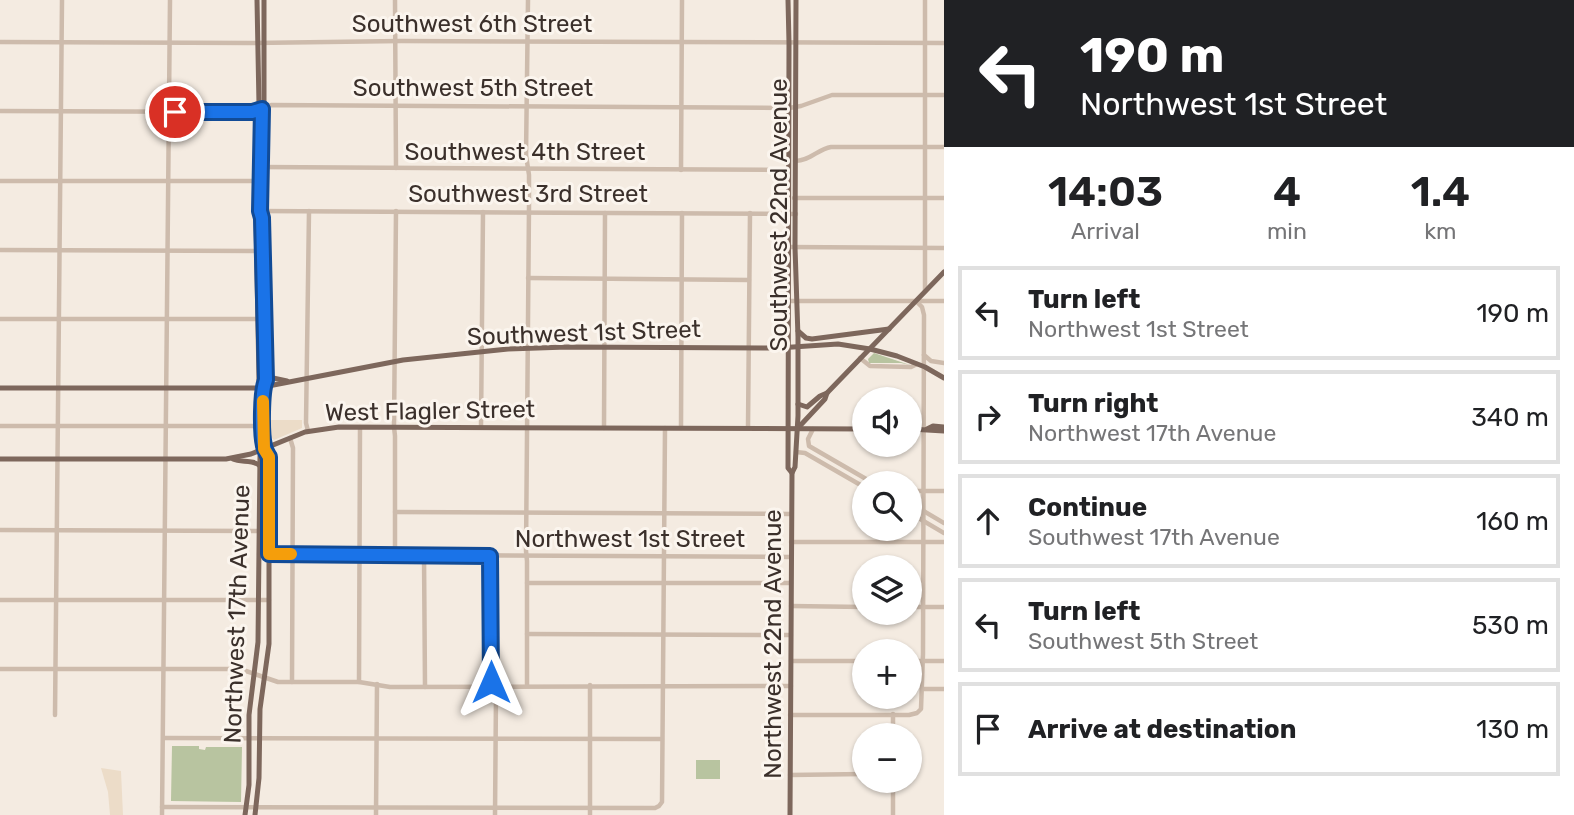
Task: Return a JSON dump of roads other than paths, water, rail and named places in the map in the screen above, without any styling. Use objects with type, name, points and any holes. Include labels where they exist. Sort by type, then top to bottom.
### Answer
[{"type":"main road","points":[[257,0],[264,105],[259,380],[262,388],[264,449]]},
{"type":"main road","points":[[261,42],[264,0]]},
{"type":"main road","name":"Southwest 22nd Avenue","points":[[788,0],[796,161],[796,214],[789,301],[789,429]]},
{"type":"main road","name":"Southwest 22nd Avenue","points":[[796,0],[788,214],[798,331],[797,429]]},
{"type":"main road","points":[[260,211],[257,218],[256,251],[266,380],[262,388]]},
{"type":"main road","points":[[256,251],[262,258]]},
{"type":"main road","points":[[798,404],[807,407],[827,393],[944,272]]},
{"type":"main road","points":[[798,331],[808,338],[888,329]]},
{"type":"main road","points":[[836,336],[856,346]]},
{"type":"main road","name":"Southwest 1st Street","points":[[0,388],[262,388],[395,362],[528,348],[749,348],[838,344],[870,348],[897,356],[944,378]]},
{"type":"main road","points":[[265,372],[273,378],[290,382]]},
{"type":"main road","points":[[797,429],[825,399],[827,393]]},
{"type":"main road","points":[[924,430],[933,426],[944,429]]},
{"type":"main road","name":"West Flagler Street","points":[[0,459],[231,458],[264,449],[308,431],[330,427],[852,429]]},
{"type":"main road","name":"Northwest 22nd Avenue","points":[[789,429],[788,468],[792,473]]},
{"type":"main road","name":"Northwest 22nd Avenue","points":[[790,815],[792,473],[795,467],[797,429]]},
{"type":"main road","name":"Northwest 17th Avenue","points":[[246,811],[250,707],[258,642],[260,456],[264,449],[269,457],[269,644],[260,709],[256,811]]},
{"type":"main road","points":[[231,458],[260,466]]},
{"type":"street","points":[[55,715],[62,0]]},
{"type":"street","points":[[162,815],[170,0]]},
{"type":"street","points":[[395,0],[396,168]]},
{"type":"street","points":[[527,685],[528,0]]},
{"type":"street","points":[[681,170],[682,0]]},
{"type":"street","points":[[925,0],[925,291]]},
{"type":"street","name":"Southwest 6th Street","points":[[0,42],[944,43]]},
{"type":"street","name":"Southwest 5th Street","points":[[0,111],[252,112],[271,104],[792,108],[832,95],[944,95]]},
{"type":"street","points":[[796,161],[805,161],[828,147],[944,146]]},
{"type":"street","name":"Southwest 4th Street","points":[[261,167],[788,170]]},
{"type":"street","points":[[0,181],[261,181]]},
{"type":"street","points":[[788,198],[944,198]]},
{"type":"street","name":"Southwest 3rd Street","points":[[260,211],[796,214]]},
{"type":"street","points":[[308,431],[309,211]]},
{"type":"street","points":[[395,555],[396,211]]},
{"type":"street","points":[[481,427],[482,212]]},
{"type":"street","points":[[604,428],[605,213]]},
{"type":"street","points":[[681,428],[682,213]]},
{"type":"street","points":[[748,428],[750,213]]},
{"type":"street","points":[[792,247],[944,248]]},
{"type":"street","points":[[0,250],[256,251]]},
{"type":"street","points":[[528,278],[749,279]]},
{"type":"street","points":[[789,301],[944,301]]},
{"type":"street","points":[[916,301],[922,307],[924,315],[925,355],[922,689],[944,689]]},
{"type":"street","points":[[0,319],[261,317]]},
{"type":"street","points":[[925,355],[931,361],[944,363]]},
{"type":"street","name":"Southwest 1st Street","points":[[860,358],[873,367],[911,367],[918,364]]},
{"type":"street","points":[[0,426],[263,426]]},
{"type":"street","points":[[359,682],[360,426]]},
{"type":"street","points":[[162,807],[256,811],[659,806],[662,802],[665,428]]},
{"type":"street","points":[[813,429],[807,439],[809,446],[852,471]]},
{"type":"street","points":[[290,437],[293,448],[292,682]]},
{"type":"street","points":[[796,452],[805,453],[852,480]]},
{"type":"street","points":[[924,491],[944,491]]},
{"type":"street","points":[[924,511],[944,523]]},
{"type":"street","points":[[395,512],[792,514]]},
{"type":"street","points":[[924,521],[944,533]]},
{"type":"street","points":[[0,530],[269,531]]},
{"type":"street","points":[[791,542],[944,542]]},
{"type":"street","name":"Northwest 1st Street","points":[[259,554],[791,556]]},
{"type":"street","points":[[424,555],[425,687]]},
{"type":"street","points":[[490,556],[491,682],[496,694],[495,815]]},
{"type":"street","points":[[527,583],[791,583]]},
{"type":"street","points":[[0,600],[269,600]]},
{"type":"street","points":[[791,606],[852,607]]},
{"type":"street","points":[[923,607],[944,607]]},
{"type":"street","points":[[527,634],[791,635]]},
{"type":"street","points":[[791,661],[852,661]]},
{"type":"street","points":[[923,661],[944,661]]},
{"type":"street","points":[[0,668],[236,670],[274,682],[359,682],[390,687],[790,685]]},
{"type":"street","points":[[376,815],[377,684]]},
{"type":"street","points":[[590,685],[590,815]]},
{"type":"street","points":[[790,715],[908,715],[920,709]]},
{"type":"street","points":[[893,714],[893,723]]},
{"type":"street","points":[[164,738],[662,738]]},
{"type":"street","points":[[790,775],[852,774]]},
{"type":"street","points":[[893,793],[893,815]]}]
